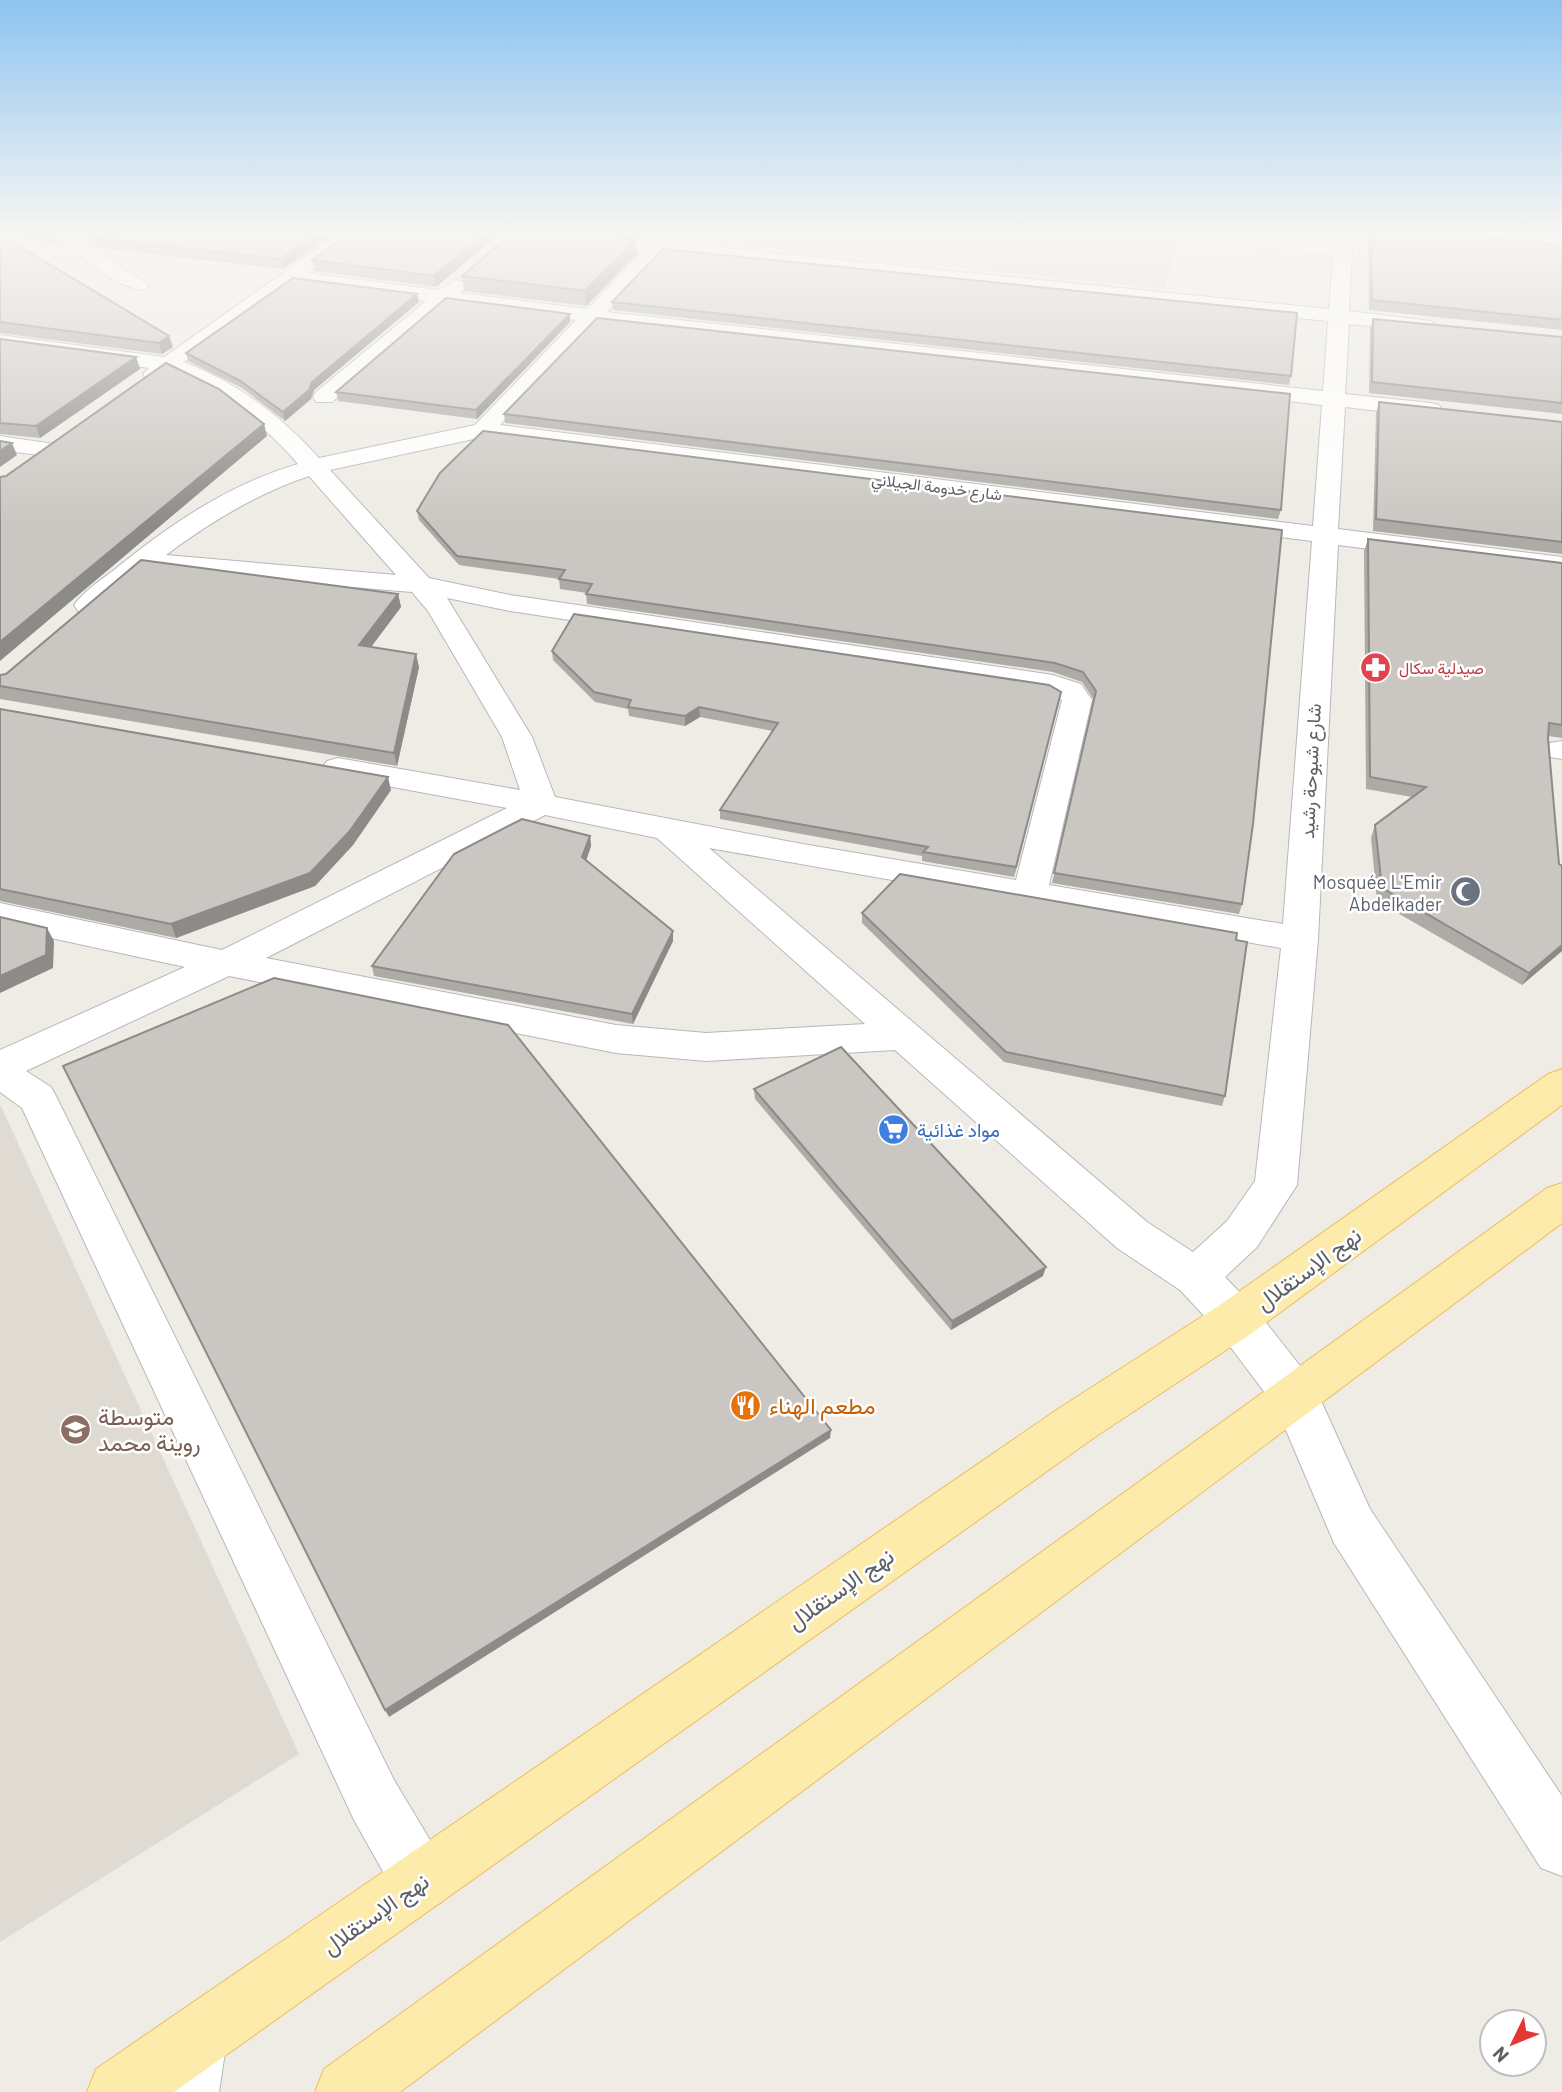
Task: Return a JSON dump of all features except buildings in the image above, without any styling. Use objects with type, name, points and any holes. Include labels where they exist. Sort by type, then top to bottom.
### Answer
[{"type":"main road","name":"نهج الإستقلال","points":[[119,2092],[191,2065],[421,1881],[1078,1422],[1236,1320],[1562,1084]]},
{"type":"main road","points":[[347,2092],[1562,1200]]},
{"type":"street","points":[[135,387],[215,332]]},
{"type":"street","points":[[324,397],[401,332]]},
{"type":"street","points":[[482,429],[576,332]]},
{"type":"street","points":[[731,332],[1454,412]]},
{"type":"street","name":"شارع شبوحة رشيد","points":[[1196,1278],[1242,1234],[1276,1185],[1300,939],[1336,332]]},
{"type":"street","points":[[0,341],[169,364],[208,379],[252,407],[289,439],[440,607],[516,737],[541,804]]},
{"type":"street","name":"شارع خدومة الجيلاني","points":[[70,620],[140,561],[222,508],[272,481],[314,467],[482,429],[1562,565]]},
{"type":"street","points":[[23,466],[68,434]]},
{"type":"street","points":[[0,443],[46,449]]},
{"type":"street","points":[[140,561],[423,585],[510,603],[1053,684],[1070,690],[1077,700],[1030,894]]},
{"type":"street","points":[[316,764],[541,804],[667,830],[1300,939]]},
{"type":"street","points":[[0,1066],[226,963],[541,804]]},
{"type":"street","points":[[667,830],[1132,1235],[1196,1278],[1236,1320],[1295,1396],[1352,1526],[1562,1847]]},
{"type":"street","points":[[0,915],[226,963],[617,1038],[706,1047],[902,1036]]},
{"type":"street","points":[[0,1076],[19,1084],[37,1098],[374,1800],[421,1881]]},
{"type":"shaded area","name":"متوسطة روينة محمد","points":[[0,1104],[299,1754],[0,1942]]},
{"type":"place","name":"صيدلية سكال","points":[[1376,667]]},
{"type":"place","name":"Mosquée L'Emir Abdelkader","points":[[1465,892]]},
{"type":"place","name":"مواد غذائية","points":[[894,1129]]},
{"type":"place","name":"مطعم الهناء","points":[[746,1405]]},
{"type":"place","name":"متوسطة روينة محمد","points":[[75,1429]]}]
